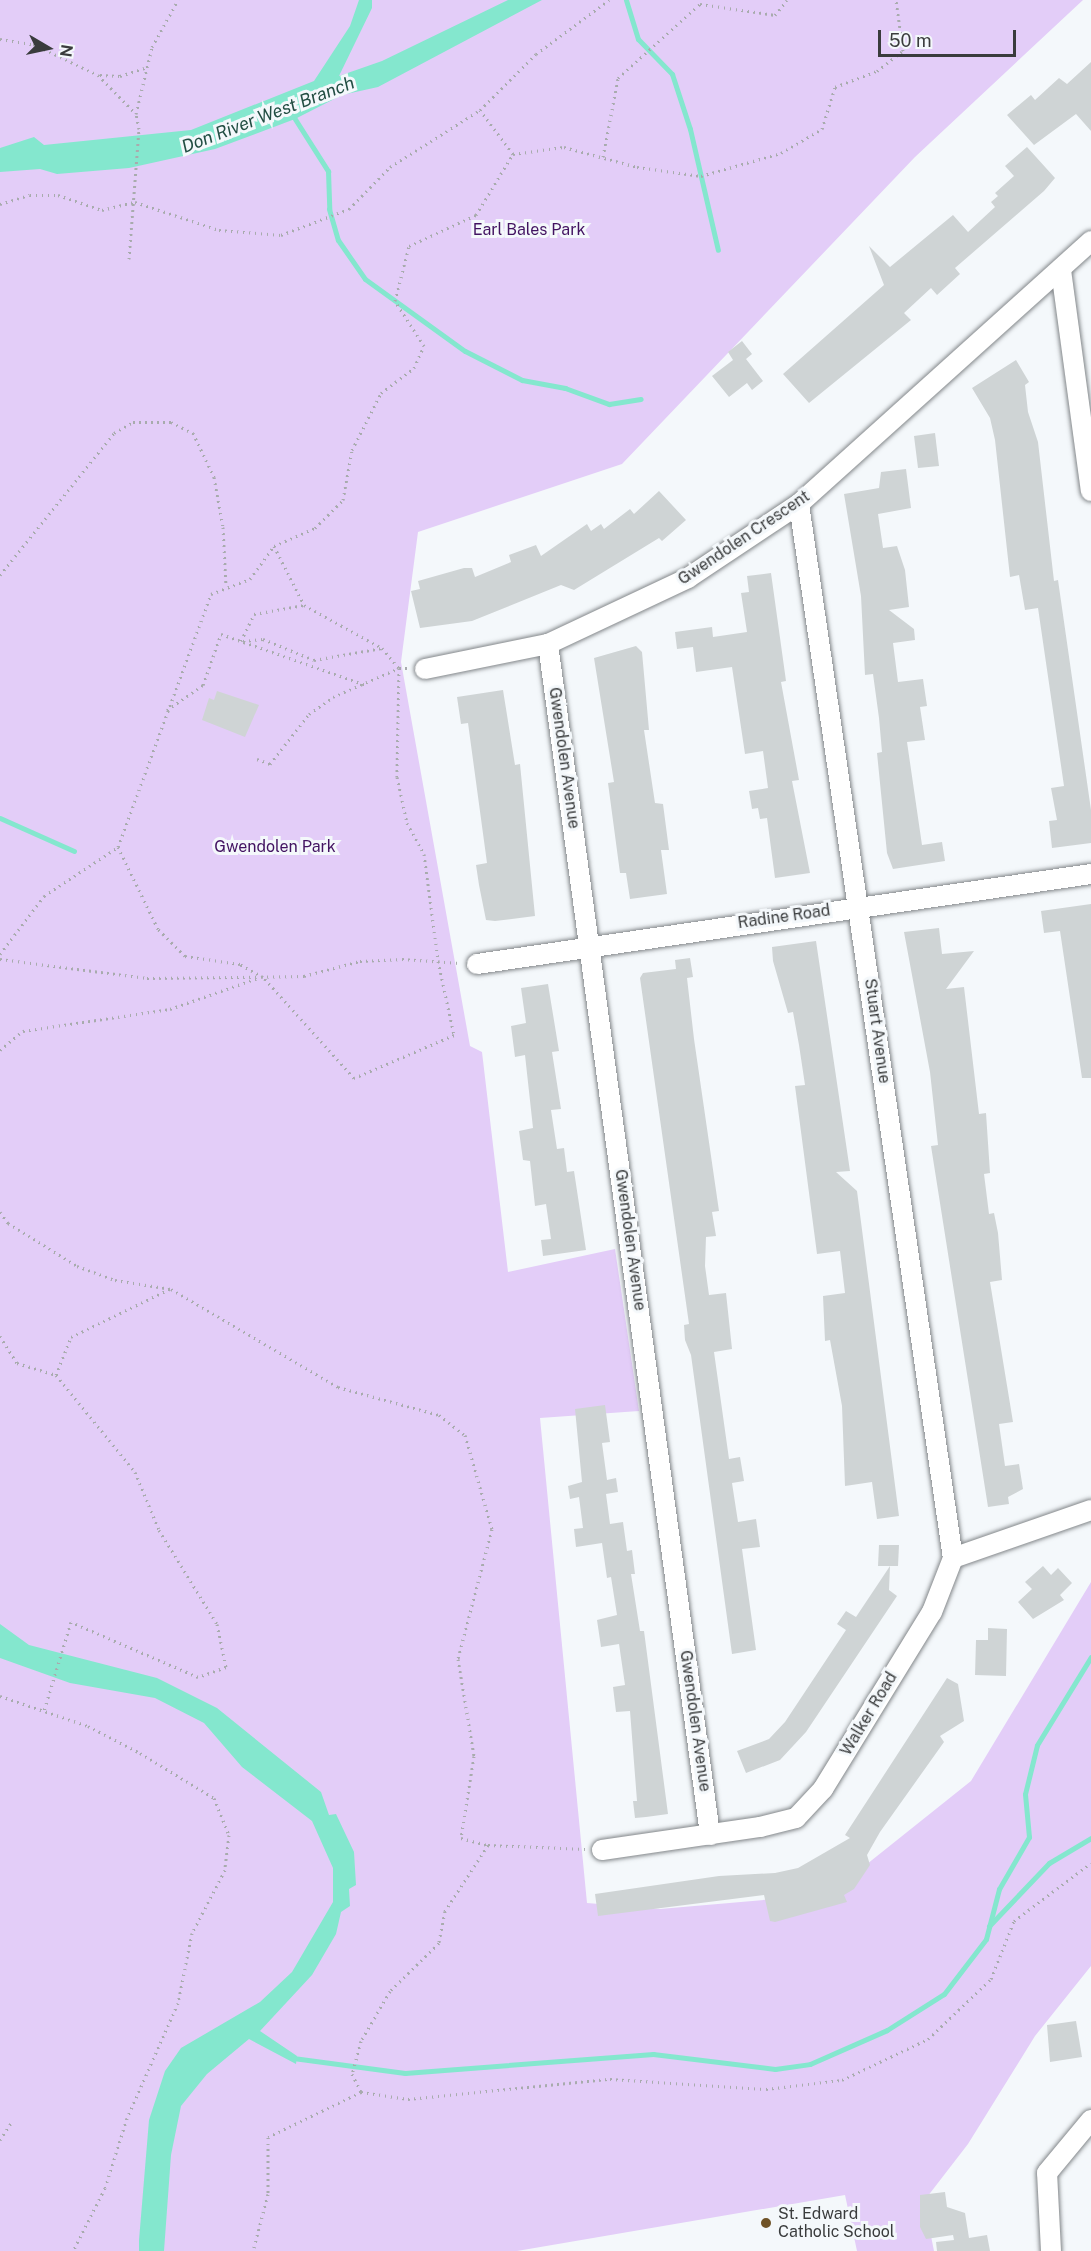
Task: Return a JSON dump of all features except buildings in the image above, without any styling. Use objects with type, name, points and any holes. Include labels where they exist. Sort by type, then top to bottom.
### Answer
[{"type":"street","name":"Gwendolen Crescent","points":[[425,669],[548,644],[688,578],[799,504],[1091,241]]},
{"type":"street","points":[[1061,270],[1091,491]]},
{"type":"street","name":"Stuart Avenue","points":[[799,504],[953,1558]]},
{"type":"street","name":"Gwendolen Avenue","points":[[548,644],[591,945],[710,1835]]},
{"type":"street","name":"Radine Road","points":[[477,964],[591,945],[1091,873]]},
{"type":"street","points":[[953,1558],[1091,1510]]},
{"type":"street","name":"Walker Road","points":[[602,1850],[710,1835],[796,1818],[823,1789],[932,1612],[953,1558]]},
{"type":"street","points":[[1051,2251],[1046,2218],[1047,2173],[1091,2120]]},
{"type":"path","points":[[129,259],[139,129],[136,114],[147,67],[178,0]]},
{"type":"path","points":[[0,204],[30,195],[58,195],[102,210],[135,202],[219,230],[281,235],[349,209],[390,167],[480,110],[536,54],[609,0]]},
{"type":"path","points":[[603,158],[618,78],[700,4],[775,15],[787,0]]},
{"type":"path","points":[[513,153],[564,147],[603,158],[701,176],[781,153],[822,129],[835,87],[877,71],[903,51],[896,0]]},
{"type":"path","points":[[0,39],[33,44],[98,75],[136,114]]},
{"type":"path","points":[[98,75],[120,76],[147,67]]},
{"type":"path","points":[[480,110],[513,153]]},
{"type":"path","points":[[0,954],[44,896],[118,848],[165,711],[211,594],[226,586],[250,579],[274,546],[315,528],[343,500],[352,450],[376,403],[414,368],[424,346],[395,301],[409,246],[476,215],[513,153]]},
{"type":"path","points":[[0,575],[114,433],[133,422],[171,423],[192,433],[214,477],[223,526],[226,586]]},
{"type":"path","points":[[118,848],[158,929],[185,956],[240,964],[263,976],[354,1078],[454,1035],[438,961],[424,854],[407,823],[397,777],[399,668],[382,648],[304,605],[274,546]]},
{"type":"path","points":[[241,641],[254,614],[304,605]]},
{"type":"path","points":[[165,711],[203,685],[220,634],[366,685]]},
{"type":"path","points":[[241,641],[263,639],[314,660],[382,648]]},
{"type":"path","points":[[257,759],[270,764],[309,714],[333,697],[366,685],[399,668],[425,669]]},
{"type":"path","points":[[0,959],[147,978],[304,976],[360,961],[438,961],[477,964]]},
{"type":"path","points":[[0,1050],[23,1031],[170,1009],[263,976]]},
{"type":"path","points":[[0,1212],[8,1223],[77,1266],[115,1280],[171,1289],[338,1387],[439,1415],[465,1435],[492,1529],[458,1659],[474,1756],[461,1838],[488,1845],[602,1850]]},
{"type":"path","points":[[0,1225],[8,1223]]},
{"type":"path","points":[[56,1375],[71,1337],[171,1289]]},
{"type":"path","points":[[0,1336],[18,1363],[56,1375],[135,1472],[159,1530],[217,1624],[226,1667],[198,1677],[71,1622],[64,1636],[44,1711]]},
{"type":"path","points":[[0,1696],[44,1711],[130,1747],[214,1798],[229,1835],[225,1870],[192,1933],[178,2003],[127,2118],[105,2188],[73,2251]]},
{"type":"path","points":[[361,2092],[352,2074],[361,2041],[390,1991],[439,1942],[445,1911],[488,1845]]},
{"type":"path","points":[[253,2251],[268,2194],[268,2137],[361,2092],[408,2099],[610,2079],[766,2089],[842,2080],[928,2039],[991,1979],[1014,1922],[1091,1863]]},
{"type":"path","points":[[0,2140],[11,2123]]},
{"type":"green space","name":"Earl Bales Park","points":[[0,0],[1083,0],[915,157],[622,464],[418,532],[401,662],[470,1046],[482,1052],[508,1272],[615,1249],[639,1411],[540,1418],[587,1903],[660,1909],[820,1895],[852,1876],[971,1781],[1091,1582],[1091,1966],[1035,2036],[968,2144],[924,2201],[934,2251],[857,2251],[845,2195],[517,2251],[0,2251]]},
{"type":"water","name":"Don River West Branch","points":[[359,0],[372,0],[372,8],[339,76],[382,61],[508,0],[542,0],[378,87],[342,95],[295,119],[215,149],[129,168],[57,174],[40,169],[0,172],[0,148],[34,137],[44,145],[191,130],[314,81],[350,26]]},
{"type":"water","points":[[0,1624],[29,1645],[157,1678],[217,1708],[321,1792],[329,1815],[336,1814],[354,1852],[356,1885],[349,1889],[350,1906],[341,1912],[336,1934],[312,1975],[260,2031],[297,2056],[296,2064],[249,2039],[207,2074],[181,2106],[171,2155],[164,2251],[139,2251],[139,2240],[149,2120],[165,2071],[181,2048],[260,2002],[292,1972],[333,1902],[333,1868],[312,1821],[242,1767],[204,1723],[155,1698],[70,1683],[0,1658]]},
{"type":"waterway","points":[[626,0],[638,39],[672,74],[690,129],[718,250]]},
{"type":"waterway","name":"Don River West Branch","points":[[295,119],[328,171],[329,209],[338,240],[365,279],[465,351],[522,380],[565,388],[609,404],[641,399]]},
{"type":"waterway","points":[[0,818],[74,851]]},
{"type":"waterway","points":[[293,2058],[405,2073],[653,2054],[775,2069],[810,2064],[887,2030],[944,1994],[986,1939],[999,1889],[1029,1837],[1025,1794],[1037,1745],[1091,1657]]},
{"type":"waterway","points":[[989,1926],[1049,1863],[1091,1838]]},
{"type":"place","name":"St. Edward Catholic School","points":[[766,2223]]},
{"type":"park label","name":"Gwendolen Park","points":[[275,847]]}]
